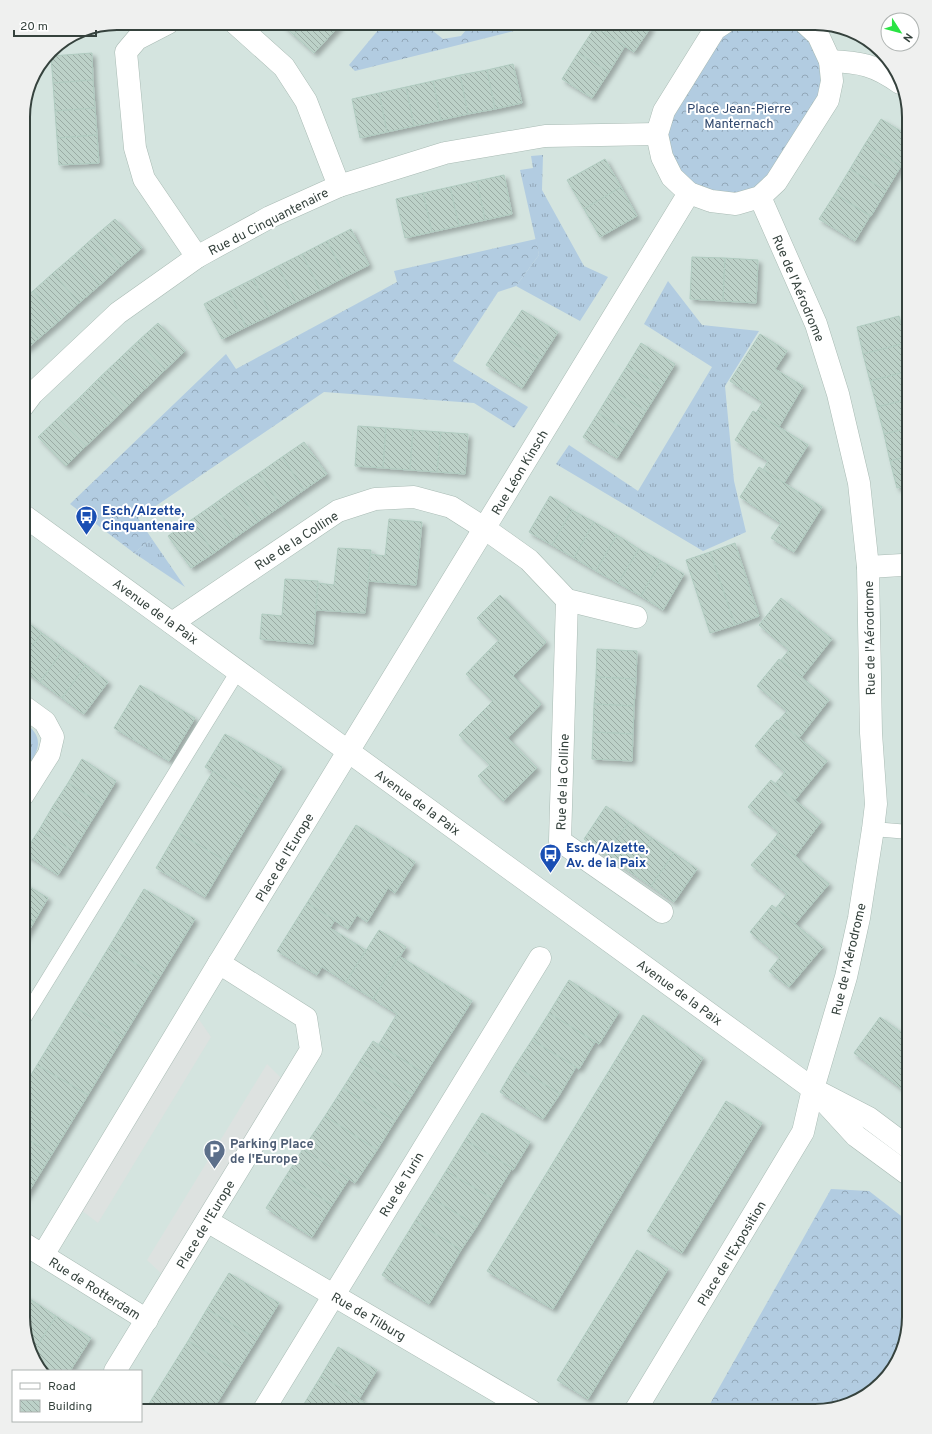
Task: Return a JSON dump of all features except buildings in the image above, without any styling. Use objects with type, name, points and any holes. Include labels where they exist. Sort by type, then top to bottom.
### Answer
[{"type":"street","name":"Rue du Cinquantenaire","points":[[154,30],[137,39],[126,52],[134,148],[144,179],[197,257]]},
{"type":"street","name":"Rue du Cinquantenaire","points":[[243,30],[284,67],[306,101],[339,186]]},
{"type":"street","points":[[714,30],[664,112],[657,134],[662,157],[672,177],[689,192],[711,201],[736,204],[760,197],[776,182],[828,100],[832,81],[830,61],[818,35],[813,30]]},
{"type":"street","points":[[830,61],[857,62],[884,72],[892,77]]},
{"type":"street","name":"Rue du Cinquantenaire","points":[[30,397],[118,313],[197,257],[270,217],[339,186],[445,153],[545,136],[657,134]]},
{"type":"street","name":"Rue Léon Kinsch","points":[[348,751],[689,192]]},
{"type":"street","name":"Rue de l'Aérodrome","points":[[760,197],[816,324],[838,394],[859,483],[868,567],[871,733],[876,804],[859,918],[846,977],[813,1089]]},
{"type":"street","name":"Rue de la Colline","points":[[172,623],[338,511],[375,499],[414,497],[451,507],[529,560],[567,600],[560,840],[662,912]]},
{"type":"street","name":"Avenue de la Paix","points":[[30,520],[813,1089],[869,1118],[902,1143]]},
{"type":"street","points":[[868,567],[902,564]]},
{"type":"street","points":[[567,600],[636,617]]},
{"type":"street","points":[[30,711],[46,722],[53,737],[49,754],[30,784]]},
{"type":"street","name":"Place de l'Europe","points":[[42,1255],[348,751]]},
{"type":"street","name":"Rue de Turin","points":[[267,1404],[540,958]]},
{"type":"street","name":"Place de l'Europe","points":[[116,1370],[312,1050],[306,1018],[219,962]]},
{"type":"street","name":"Avenue de la Paix","points":[[813,1089],[856,1136],[902,1170]]},
{"type":"street","name":"Place de l'Exposition","points":[[640,1404],[803,1132],[813,1089]]},
{"type":"street","name":"Rue de Tilburg","points":[[207,1221],[519,1404]]},
{"type":"street","name":"Rue de Rotterdam","points":[[30,1247],[146,1320]]},
{"type":"lane","points":[[30,1009],[238,671]]},
{"type":"lane","points":[[873,829],[902,831]]},
{"type":"shaded area","points":[[111,30],[821,30],[848,37],[868,48],[884,64],[890,74],[899,95],[902,117],[902,1317],[899,1339],[890,1360],[884,1370],[868,1386],[858,1392],[837,1401],[815,1404],[142,1404],[142,1370],[48,1370],[42,1360],[33,1339],[30,1317],[30,111],[37,84],[48,64],[69,45],[79,39]]},
{"type":"shaded area","points":[[198,1018],[211,1037],[98,1223],[81,1210]]},
{"type":"shaded area","name":"Parking Place de l'Europe","points":[[267,1064],[284,1081],[164,1276],[147,1260]]},
{"type":"green space","points":[[378,30],[432,30],[443,39],[461,36],[466,30],[518,30],[355,71],[349,65]]},
{"type":"green space","name":"Place Jean-Pierre Manternach","points":[[719,30],[808,30],[832,81],[776,182],[736,204],[672,177],[664,111]]},
{"type":"green space","points":[[543,155],[542,190],[584,266],[608,277],[580,321],[516,286],[539,255],[520,170],[533,168],[531,156]]},
{"type":"green space","points":[[536,239],[539,255],[516,286],[498,292],[453,361],[528,407],[514,428],[474,403],[324,392],[138,518],[152,539],[134,553],[70,504],[226,354],[236,369],[397,282],[394,271]]},
{"type":"green space","points":[[668,281],[702,325],[759,331],[725,386],[734,481],[746,532],[703,551],[556,464],[569,445],[638,491],[712,367],[644,324]]},
{"type":"green space","points":[[152,539],[185,587],[134,553]]},
{"type":"green space","points":[[30,727],[36,734],[38,741],[38,747],[30,763]]},
{"type":"green space","points":[[831,1189],[869,1191],[902,1217],[902,1317],[899,1339],[884,1370],[868,1386],[848,1397],[826,1403],[710,1404]]},
{"type":"place","name":"Esch/Alzette, Cinquantenaire","points":[[86,536]]},
{"type":"place","name":"Esch/Alzette, Av. de la Paix","points":[[551,874]]},
{"type":"place","name":"Parking Place de l'Europe","points":[[215,1170]]}]
